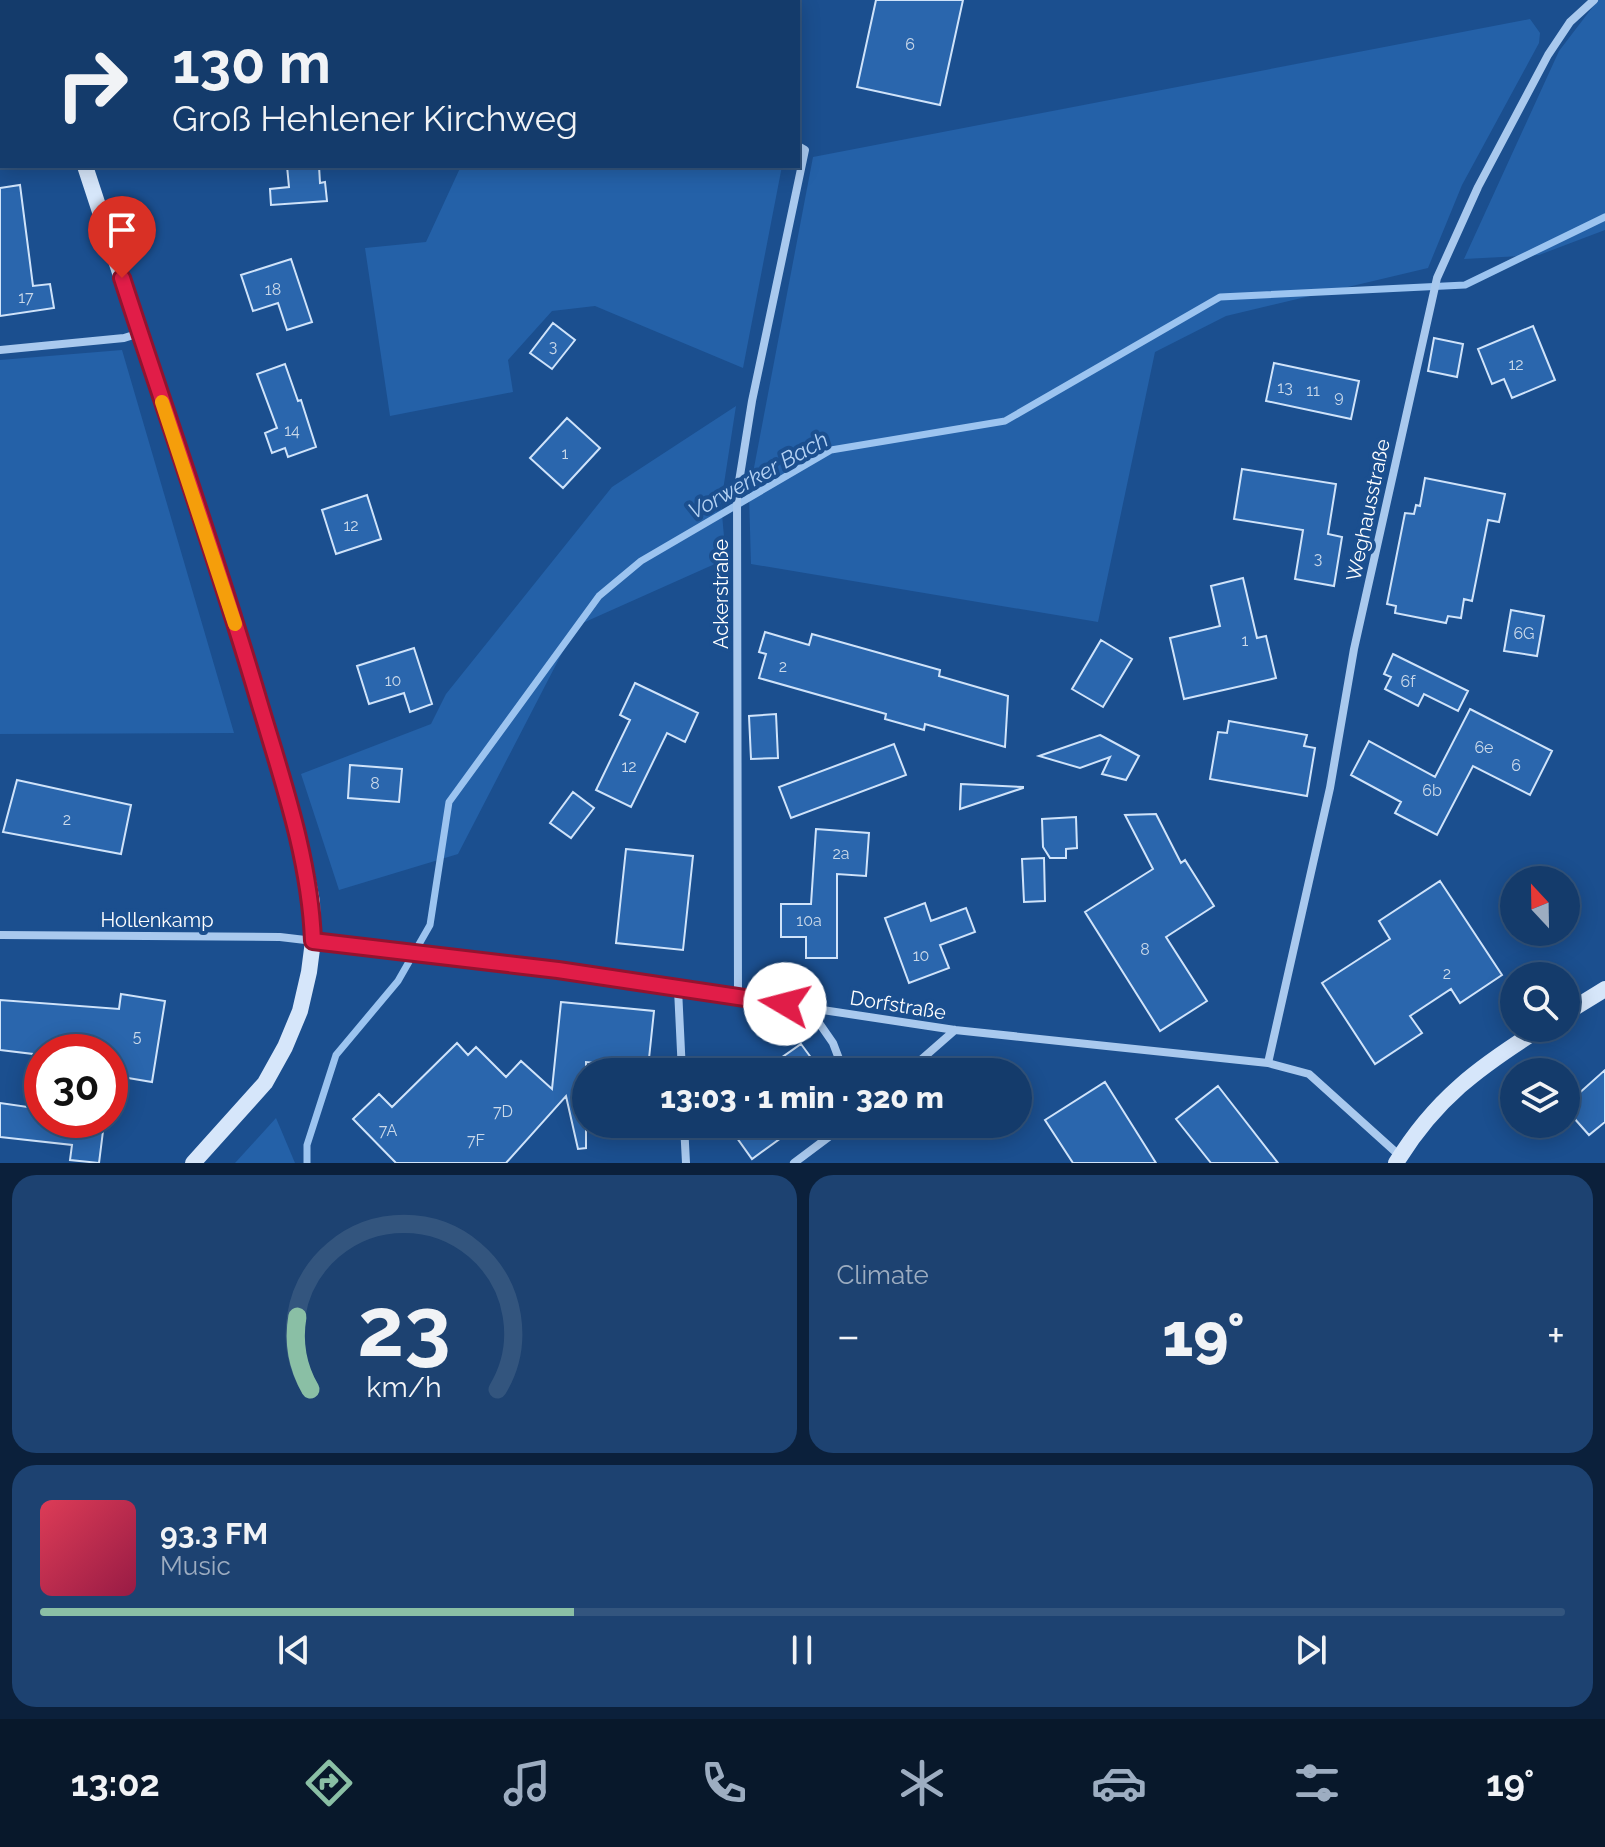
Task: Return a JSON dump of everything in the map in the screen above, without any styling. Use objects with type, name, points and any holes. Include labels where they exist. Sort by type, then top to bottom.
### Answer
[{"type":"main road","points":[[86,168],[240,638],[279,765],[312,902],[313,941],[300,1011],[285,1047],[265,1083],[193,1163]]},
{"type":"main road","points":[[1580,1004],[1605,989]]},
{"type":"main road","points":[[1398,1159],[1442,1101],[1477,1069],[1519,1042]]},
{"type":"street","name":"Weghausstraße","points":[[1268,1063],[1330,788],[1354,649],[1437,278],[1478,187],[1548,55],[1570,22],[1594,0]]},
{"type":"street","name":"Ackerstraße","points":[[738,997],[737,494],[797,168]]},
{"type":"street","points":[[0,350],[124,338],[140,333]]},
{"type":"street","name":"Hollenkamp","points":[[0,935],[280,937],[313,941]]},
{"type":"street","name":"Dorfstraße","points":[[313,941],[558,970],[955,1030],[1268,1063],[1309,1074],[1398,1159]]},
{"type":"street","points":[[678,989],[681,1058]]},
{"type":"street","points":[[808,1007],[833,1043],[839,1058]]},
{"type":"street","points":[[923,1058],[955,1030]]},
{"type":"street","points":[[685,1138],[686,1163]]},
{"type":"street","points":[[794,1163],[827,1138]]},
{"type":"shaded area","points":[[1598,0],[1605,0],[1605,230],[1539,255],[1464,259],[1559,51]]},
{"type":"shaded area","points":[[1530,19],[1540,33],[1539,43],[1462,185],[1428,268],[1226,316],[1155,352],[1098,622],[751,564],[749,494],[813,157]]},
{"type":"shaded area","points":[[460,168],[782,168],[743,368],[595,306],[552,311],[508,360],[513,392],[390,416],[365,248],[426,242]]},
{"type":"shaded area","points":[[122,350],[234,733],[0,734],[0,360]]},
{"type":"shaded area","points":[[736,406],[721,503],[726,559],[576,626],[458,854],[339,890],[301,774],[431,724],[446,694],[612,487]]},
{"type":"shaded area","points":[[276,1118],[295,1163],[235,1163]]},
{"type":"building","points":[[876,0],[963,0],[940,105],[857,87]]},
{"type":"building","points":[[287,168],[319,168],[320,183],[325,182],[327,201],[271,205],[270,189],[289,187]]},
{"type":"building","points":[[20,185],[33,286],[50,284],[54,308],[0,316],[0,188]]},
{"type":"building","points":[[291,259],[312,322],[287,330],[278,303],[253,311],[241,275]]},
{"type":"building","points":[[553,323],[575,340],[552,369],[530,353]]},
{"type":"building","points":[[1533,326],[1555,380],[1512,398],[1504,379],[1492,384],[1478,349]]},
{"type":"building","points":[[1434,338],[1463,344],[1457,377],[1428,371]]},
{"type":"building","points":[[1274,363],[1359,381],[1351,419],[1266,401]]},
{"type":"building","points":[[285,364],[316,447],[288,457],[285,448],[272,453],[265,433],[277,428],[257,374]]},
{"type":"building","points":[[567,418],[600,448],[563,488],[530,458]]},
{"type":"building","points":[[1242,469],[1336,484],[1328,534],[1342,537],[1334,586],[1295,579],[1303,530],[1234,519]]},
{"type":"building","points":[[1425,478],[1505,494],[1499,522],[1488,520],[1472,601],[1464,599],[1461,618],[1448,616],[1446,623],[1395,613],[1396,606],[1387,604],[1405,513],[1414,514],[1416,505],[1420,506]]},
{"type":"building","points":[[367,495],[381,539],[336,554],[322,510]]},
{"type":"building","points":[[1243,578],[1257,638],[1266,636],[1276,678],[1184,699],[1170,638],[1220,626],[1211,586]]},
{"type":"building","points":[[1511,610],[1544,616],[1537,656],[1504,651]]},
{"type":"building","points":[[765,632],[809,645],[812,634],[940,670],[939,676],[1008,696],[1005,747],[925,724],[924,730],[885,719],[886,714],[759,678],[766,654],[759,652]]},
{"type":"building","points":[[1101,640],[1132,659],[1103,707],[1072,689]]},
{"type":"building","points":[[414,648],[432,704],[410,712],[404,693],[369,704],[357,666]]},
{"type":"building","points":[[1393,654],[1468,691],[1458,711],[1424,694],[1418,706],[1385,689],[1391,677],[1384,674]]},
{"type":"building","points":[[635,683],[698,713],[685,742],[667,733],[631,807],[596,790],[630,720],[620,715]]},
{"type":"building","points":[[1470,709],[1552,751],[1530,795],[1473,766],[1437,835],[1395,813],[1401,802],[1351,775],[1369,741],[1435,777]]},
{"type":"building","points":[[776,714],[778,758],[751,759],[749,716]]},
{"type":"building","points":[[1229,721],[1307,735],[1304,746],[1315,748],[1307,796],[1210,779],[1218,732],[1227,733]]},
{"type":"building","points":[[1100,735],[1139,756],[1126,780],[1102,774],[1110,757],[1080,768],[1039,756]]},
{"type":"building","points":[[894,744],[906,775],[791,818],[779,787]]},
{"type":"building","points":[[350,765],[402,769],[399,802],[348,798]]},
{"type":"building","points":[[17,780],[131,805],[121,854],[3,832]]},
{"type":"building","points":[[961,784],[1023,787],[1023,788],[960,809]]},
{"type":"building","points":[[573,792],[594,808],[571,838],[550,823]]},
{"type":"building","points":[[1156,814],[1181,863],[1185,860],[1214,906],[1166,937],[1207,1001],[1160,1031],[1085,912],[1153,869],[1125,815]]},
{"type":"building","points":[[1076,817],[1077,848],[1066,849],[1066,858],[1050,858],[1043,847],[1042,819]]},
{"type":"building","points":[[816,829],[869,833],[866,876],[837,874],[837,958],[806,958],[806,937],[781,937],[781,904],[811,904]]},
{"type":"building","points":[[626,849],[693,856],[683,950],[616,943]]},
{"type":"building","points":[[1044,858],[1045,901],[1024,902],[1022,859]]},
{"type":"building","points":[[1440,881],[1500,976],[1460,1003],[1451,989],[1410,1016],[1422,1033],[1375,1064],[1322,983],[1390,939],[1379,921]]},
{"type":"building","points":[[925,903],[931,921],[966,908],[975,932],[940,945],[949,968],[909,983],[885,918]]},
{"type":"building","points":[[121,994],[165,1001],[152,1082],[128,1078],[128,1034],[24,1034],[24,1053],[0,1050],[0,1000],[119,1009]]},
{"type":"building","points":[[561,1002],[654,1011],[649,1058],[572,1058],[572,1122],[566,1096],[506,1163],[396,1163],[353,1119],[379,1094],[392,1107],[457,1043],[468,1055],[476,1047],[506,1077],[521,1061],[552,1089]]},
{"type":"building","points":[[801,1044],[811,1058],[781,1058]]},
{"type":"building","points":[[1605,1070],[1605,1122],[1589,1135],[1580,1125],[1580,1092]]},
{"type":"building","points":[[1105,1082],[1156,1163],[1073,1163],[1045,1120]]},
{"type":"building","points":[[1218,1086],[1278,1163],[1211,1163],[1176,1119]]},
{"type":"building","points":[[0,1103],[24,1106],[24,1138],[102,1138],[99,1163],[70,1160],[72,1145],[0,1137]]},
{"type":"building","points":[[576,1138],[586,1138],[586,1148],[578,1149]]},
{"type":"building","points":[[737,1138],[781,1138],[752,1159]]},
{"type":"waterway","name":"Vorwerker Bach","points":[[307,1163],[307,1145],[336,1055],[398,981],[430,925],[449,802],[599,596],[641,561],[831,450],[1005,421],[1220,297],[1465,285],[1605,217]]},
{"type":"slow traffic","points":[[162,402],[235,624]]},
{"type":"route","points":[[122,278],[279,765],[305,865],[312,902],[313,941],[558,970],[785,1004]]}]
